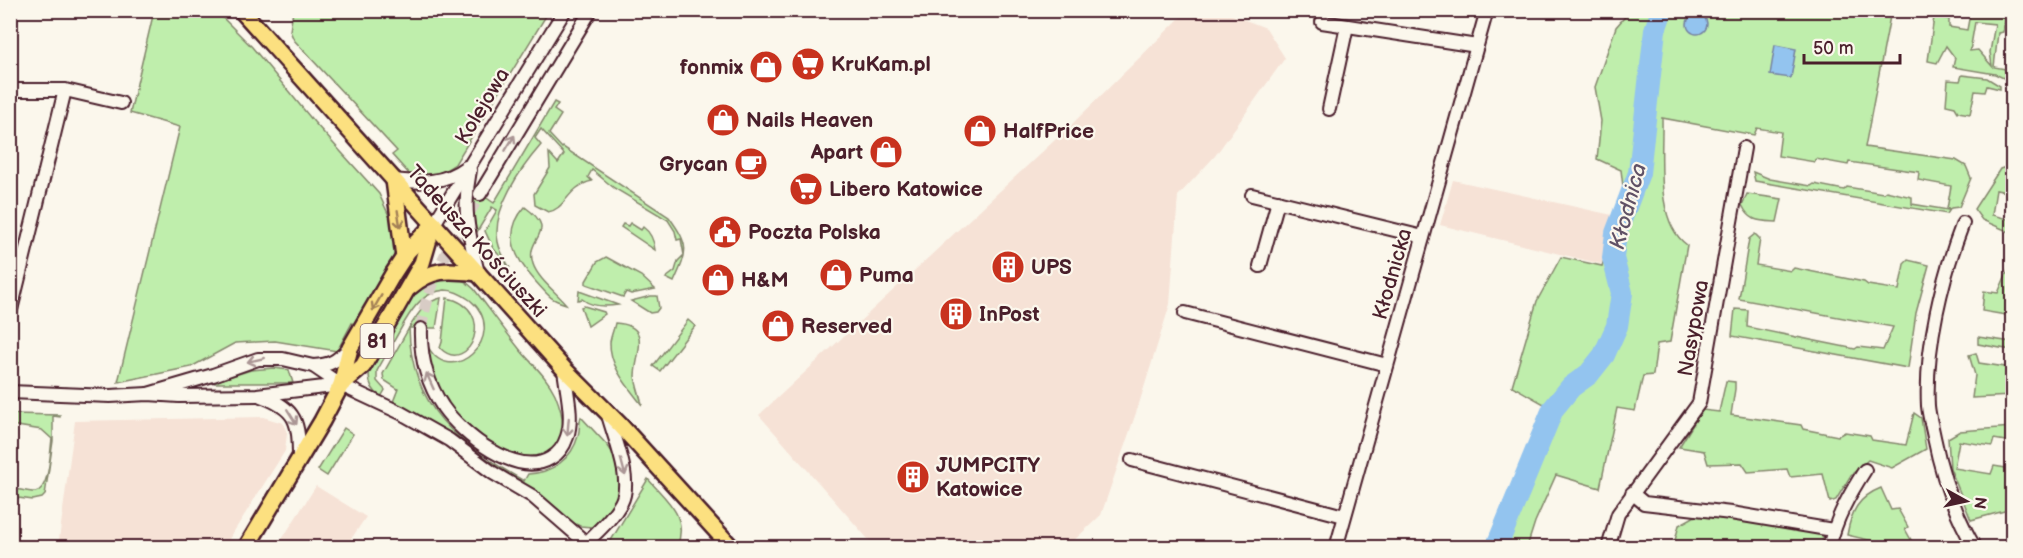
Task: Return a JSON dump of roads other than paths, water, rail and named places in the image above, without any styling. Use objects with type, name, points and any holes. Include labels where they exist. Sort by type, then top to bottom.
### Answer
[{"type":"main road","name":"Tadeusza Kościuszki","points":[[241,10],[564,369],[607,411],[732,548]]},
{"type":"main road","points":[[394,180],[404,257]]},
{"type":"main road","name":"Kolejowa","points":[[246,548],[341,385],[350,348],[404,257],[434,224]]},
{"type":"main road","name":"Kolejowa","points":[[341,385],[363,366],[422,263],[434,224]]},
{"type":"main road","points":[[406,291],[418,280],[434,272],[454,270],[478,273]]},
{"type":"main road","name":"Tadeusza Kościuszki","points":[[685,497],[716,548]]},
{"type":"street","name":"Kolejowa","points":[[434,224],[565,10]]},
{"type":"street","points":[[480,194],[591,10]]},
{"type":"street","name":"Kłodnicka","points":[[1336,548],[1487,10]]},
{"type":"street","points":[[1322,22],[1477,46]]},
{"type":"street","points":[[1329,109],[1347,26]]},
{"type":"street","points":[[10,90],[65,90],[121,104]]},
{"type":"street","points":[[10,314],[65,90]]},
{"type":"street","name":"Nasypowa","points":[[1608,548],[1618,514],[1699,403],[1744,148]]},
{"type":"street","points":[[394,180],[425,182],[437,180],[457,174],[472,163]]},
{"type":"street","points":[[472,163],[468,183],[466,225],[478,273]]},
{"type":"street","points":[[1252,195],[1423,237]]},
{"type":"street","points":[[1260,266],[1278,201]]},
{"type":"street","points":[[1963,223],[1948,260],[1939,306],[1928,376],[1928,407],[1947,492],[1975,548]]},
{"type":"street","points":[[1185,313],[1387,365]]},
{"type":"street","points":[[421,329],[424,369],[444,408],[459,425],[477,439],[504,457],[519,463],[544,462],[556,454],[567,439],[569,420],[564,369]]},
{"type":"street","points":[[148,394],[213,375],[258,358],[284,359],[313,366],[329,365],[336,362],[350,348]]},
{"type":"street","points":[[313,366],[341,385],[433,430],[532,496],[589,545],[620,505],[626,489],[626,475],[607,411]]},
{"type":"street","points":[[10,392],[110,396],[257,395],[341,385]]},
{"type":"street","points":[[257,395],[275,401],[289,410],[298,426],[299,459]]},
{"type":"street","points":[[1132,460],[1344,516]]},
{"type":"street","points":[[1829,548],[1833,531],[1845,502],[1865,470]]},
{"type":"street","points":[[1632,493],[1644,503],[1731,513],[1833,531]]},
{"type":"water","points":[[1697,14],[1704,17],[1707,24],[1704,31],[1697,34],[1690,31],[1687,24],[1690,17]]},
{"type":"water","points":[[1775,45],[1796,49],[1791,78],[1770,75]]},
{"type":"waterway","name":"Kłodnica","points":[[1496,548],[1553,409],[1571,387],[1589,374],[1604,355],[1617,326],[1622,293],[1613,258],[1616,233],[1639,173],[1655,30],[1662,10]]},
{"type":"tunnel","points":[[421,329],[436,275],[480,194]]},
{"type":"place","name":"KruKam.pl","points":[[808,64]]},
{"type":"place","name":"fonmix","points":[[766,67]]},
{"type":"place","name":"Nails Heaven","points":[[723,120]]},
{"type":"place","name":"HalfPrice","points":[[980,131]]},
{"type":"place","name":"Apart","points":[[886,152]]},
{"type":"place","name":"Grycan","points":[[751,164]]},
{"type":"place","name":"Libero Katowice","points":[[806,189]]},
{"type":"place","name":"Poczta Polska","points":[[725,232]]},
{"type":"place","name":"UPS","points":[[1008,267]]},
{"type":"place","name":"Puma","points":[[836,275]]},
{"type":"place","name":"H&M","points":[[718,280]]},
{"type":"place","name":"InPost","points":[[956,314]]},
{"type":"place","name":"Reserved","points":[[778,326]]},
{"type":"place","name":"JUMPCITY Katowice","points":[[913,477]]}]
